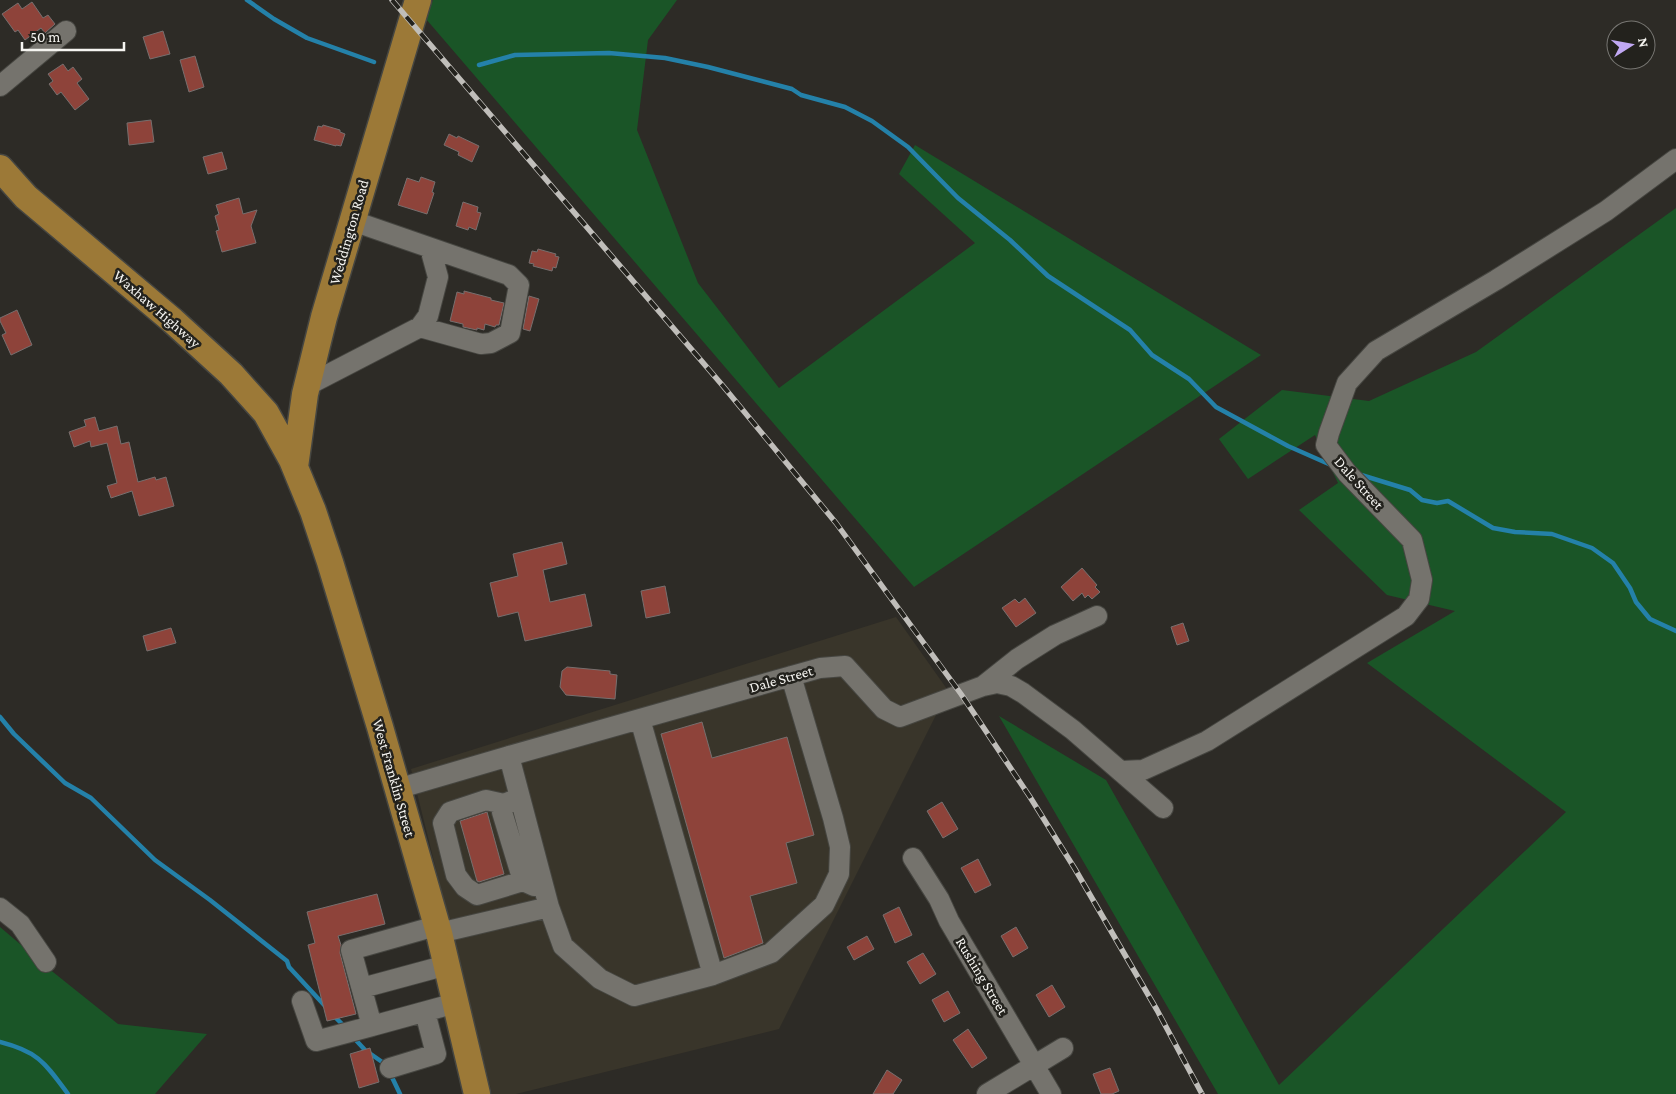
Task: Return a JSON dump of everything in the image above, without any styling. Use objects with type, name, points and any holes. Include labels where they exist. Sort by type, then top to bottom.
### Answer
[{"type":"main road","name":"Weddington Road","points":[[295,467],[305,394],[324,317],[418,0]]},
{"type":"main road","name":"Waxhaw Highway","points":[[0,168],[26,197],[173,321],[230,374],[266,413],[295,467]]},
{"type":"main road","name":"West Franklin Street","points":[[295,467],[313,511],[330,562],[438,929],[477,1094]]},
{"type":"street","points":[[0,86],[66,31]]},
{"type":"street","name":"Dale Street","points":[[1122,771],[1143,770],[1207,741],[1406,616],[1419,599],[1422,580],[1412,540],[1347,473],[1326,445],[1347,383],[1376,351],[1496,280],[1606,211],[1676,159]]},
{"type":"street","points":[[352,221],[509,275],[519,285],[510,333],[498,340],[481,344],[420,327]]},
{"type":"street","points":[[308,385],[420,327],[428,316],[438,277],[430,248]]},
{"type":"street","points":[[983,686],[1017,659],[1055,635],[1097,616]]},
{"type":"street","name":"Dale Street","points":[[397,789],[820,668],[845,666],[884,708],[900,717],[983,686],[997,683],[1011,686],[1073,730],[1163,808]]},
{"type":"street","points":[[509,756],[512,801],[544,887],[563,946],[600,978],[634,996],[713,975],[771,953],[824,905],[839,874],[840,847],[833,818],[791,676]]},
{"type":"street","points":[[640,719],[713,975]]},
{"type":"street","points":[[512,801],[486,800],[450,812],[443,823],[456,875],[465,888],[477,895],[523,881]]},
{"type":"street","points":[[512,801],[502,812],[523,881],[529,885],[544,887]]},
{"type":"street","name":"Rushing Street","points":[[912,858],[939,899],[949,921],[1051,1094]]},
{"type":"street","points":[[421,872],[453,862]]},
{"type":"street","points":[[372,1026],[352,950],[438,929],[549,907]]},
{"type":"street","points":[[0,908],[20,924],[46,962]]},
{"type":"street","points":[[362,988],[447,965]]},
{"type":"street","points":[[302,1000],[316,1041],[456,1004]]},
{"type":"street","points":[[425,1012],[436,1054]]},
{"type":"street","points":[[390,1068],[465,1044]]},
{"type":"street","points":[[988,1094],[1064,1048]]},
{"type":"shaded area","points":[[896,617],[959,706],[937,713],[779,1029],[516,1094],[492,1094],[411,769]]},
{"type":"green space","points":[[433,0],[677,0],[648,40],[637,130],[698,283],[779,388],[975,243],[899,174],[915,145],[1261,355],[914,587],[426,19]]},
{"type":"green space","points":[[1676,208],[1676,1094],[1218,1094],[999,716],[1106,780],[1279,1085],[1566,812],[1367,663],[1455,611],[1387,595],[1299,510],[1338,483],[1315,435],[1248,479],[1219,439],[1282,390],[1369,401],[1476,352]]},
{"type":"green space","points":[[0,927],[118,1024],[207,1034],[155,1094],[0,1094]]},
{"type":"building","points":[[32,2],[43,18],[48,15],[55,24],[45,33],[41,28],[25,40],[18,30],[15,32],[2,14],[18,3],[22,9]]},
{"type":"building","points":[[163,31],[170,54],[150,59],[143,37]]},
{"type":"building","points":[[195,56],[204,87],[189,92],[180,60]]},
{"type":"building","points":[[63,64],[68,71],[73,67],[82,79],[77,83],[89,99],[75,110],[61,92],[57,95],[49,84],[53,81],[48,74]]},
{"type":"building","points":[[151,120],[154,142],[129,145],[127,123]]},
{"type":"building","points":[[323,125],[340,130],[340,132],[345,134],[341,146],[314,140],[318,126],[322,127]]},
{"type":"building","points":[[449,134],[479,146],[472,162],[458,155],[459,152],[444,145]]},
{"type":"building","points":[[222,152],[227,169],[208,174],[203,157]]},
{"type":"building","points":[[421,177],[435,182],[432,192],[434,193],[427,214],[398,205],[407,178],[419,182]]},
{"type":"building","points":[[239,198],[243,214],[257,210],[251,226],[256,243],[222,252],[216,231],[219,230],[215,216],[219,214],[216,205]]},
{"type":"building","points":[[463,202],[478,207],[477,212],[481,213],[476,230],[469,227],[468,230],[456,226]]},
{"type":"building","points":[[538,249],[556,254],[555,256],[559,257],[556,268],[553,267],[552,271],[533,266],[534,264],[529,263],[532,251],[537,252]]},
{"type":"building","points":[[464,291],[504,303],[499,325],[495,327],[485,324],[484,330],[477,328],[477,330],[463,327],[463,324],[450,321],[457,292],[464,294]]},
{"type":"building","points":[[529,296],[539,299],[530,331],[523,329]]},
{"type":"building","points":[[17,310],[32,345],[11,355],[2,335],[6,333],[0,318]]},
{"type":"building","points":[[95,417],[99,431],[117,426],[121,444],[129,442],[138,482],[155,477],[156,480],[166,477],[174,506],[139,516],[132,491],[111,498],[107,486],[117,483],[107,443],[91,447],[90,441],[74,447],[69,432],[86,426],[84,420]]},
{"type":"building","points":[[562,542],[567,564],[543,570],[550,602],[585,594],[592,626],[525,641],[518,612],[498,617],[490,583],[518,576],[513,554]]},
{"type":"building","points":[[1082,568],[1097,585],[1095,587],[1100,592],[1092,599],[1088,595],[1085,598],[1082,593],[1073,601],[1061,587]]},
{"type":"building","points":[[665,586],[670,613],[646,618],[641,591]]},
{"type":"building","points":[[1025,598],[1036,613],[1016,627],[1002,608],[1015,599],[1019,603]]},
{"type":"building","points":[[1183,623],[1189,641],[1177,645],[1171,627]]},
{"type":"building","points":[[171,628],[176,643],[147,651],[143,636]]},
{"type":"building","points":[[567,667],[610,671],[610,674],[617,675],[615,699],[566,695],[560,687],[562,671]]},
{"type":"building","points":[[702,722],[712,758],[787,737],[814,835],[786,843],[797,883],[750,896],[763,943],[724,958],[661,734]]},
{"type":"building","points":[[942,802],[958,829],[943,838],[927,811]]},
{"type":"building","points":[[487,812],[504,874],[479,882],[477,881],[460,821]]},
{"type":"building","points":[[978,859],[991,885],[975,893],[961,868]]},
{"type":"building","points":[[377,894],[385,924],[338,936],[341,945],[340,953],[356,1014],[327,1021],[308,945],[315,943],[307,912]]},
{"type":"building","points":[[899,907],[912,935],[895,943],[883,915]]},
{"type":"building","points":[[1016,927],[1028,948],[1013,957],[1001,936]]},
{"type":"building","points":[[867,936],[874,949],[854,960],[847,947]]},
{"type":"building","points":[[923,953],[936,974],[920,984],[907,962]]},
{"type":"building","points":[[1052,985],[1065,1007],[1049,1017],[1036,995]]},
{"type":"building","points":[[948,991],[960,1013],[944,1022],[932,1000]]},
{"type":"building","points":[[968,1029],[987,1058],[972,1068],[953,1040]]},
{"type":"building","points":[[370,1048],[379,1082],[359,1088],[350,1054]]},
{"type":"building","points":[[1110,1068],[1119,1091],[1112,1094],[1101,1094],[1093,1074]]},
{"type":"building","points":[[887,1070],[902,1080],[893,1094],[873,1094]]},
{"type":"waterway","points":[[247,0],[274,19],[307,38],[374,62]]},
{"type":"waterway","points":[[479,65],[515,55],[609,53],[665,58],[792,89],[801,95],[845,107],[872,121],[908,147],[958,198],[1010,240],[1048,276],[1130,330],[1152,355],[1189,379],[1216,407],[1288,446],[1331,465]]},
{"type":"waterway","points":[[1358,474],[1410,490],[1422,500],[1437,503],[1448,501],[1493,528],[1515,532],[1552,534],[1592,548],[1613,563],[1630,588],[1636,602],[1650,619],[1676,631]]},
{"type":"waterway","points":[[0,717],[14,734],[65,783],[91,798],[155,860],[210,900],[287,961],[289,967],[326,1007]]},
{"type":"waterway","points":[[333,1015],[345,1027]]},
{"type":"waterway","points":[[353,1037],[365,1050],[385,1064]]},
{"type":"waterway","points":[[0,1042],[24,1050],[40,1060],[68,1094]]},
{"type":"waterway","points":[[390,1073],[400,1094]]},
{"type":"railway","points":[[392,0],[723,386],[836,523],[961,694],[1030,797],[1075,869],[1157,1010],[1202,1094]]}]
